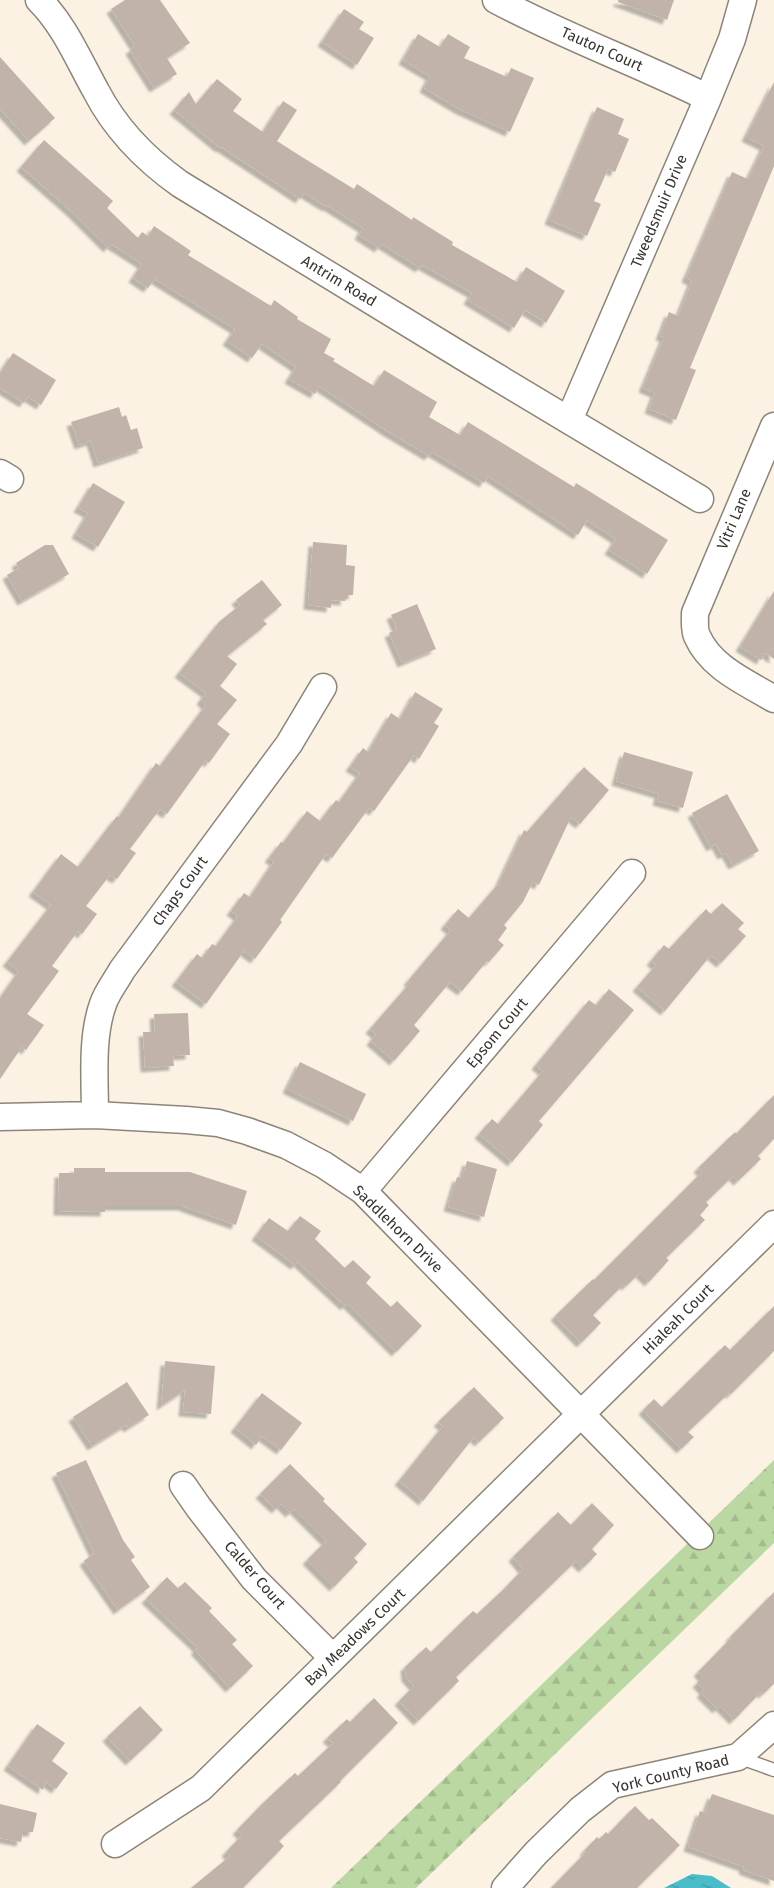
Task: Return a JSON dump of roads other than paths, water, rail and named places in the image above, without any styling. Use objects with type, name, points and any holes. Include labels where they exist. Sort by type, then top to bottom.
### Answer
[{"type":"street","name":"Antrim Road","points":[[39,0],[63,29],[112,118],[131,143],[156,167],[273,241],[700,498]]},
{"type":"street","name":"Tauton Court","points":[[496,0],[526,16],[674,81],[708,98]]},
{"type":"street","name":"Tweedsmuir Drive","points":[[569,420],[708,98],[732,39],[743,0]]},
{"type":"street","name":"Vitri Lane","points":[[774,426],[694,613],[696,635],[708,654],[725,670],[774,699]]},
{"type":"street","name":"Chaps Court","points":[[94,1115],[96,1038],[98,1021],[104,1002],[122,970],[288,744],[323,688]]},
{"type":"street","name":"Epsom Court","points":[[362,1191],[632,873]]},
{"type":"street","name":"Saddlehorn Drive","points":[[0,1117],[94,1115],[218,1123],[248,1131],[286,1145],[324,1165],[362,1191],[700,1536]]},
{"type":"street","name":"Hialeah Court","points":[[581,1414],[774,1224]]},
{"type":"street","name":"Bay Meadows Court","points":[[116,1844],[201,1788],[581,1414]]},
{"type":"street","name":"Calder Court","points":[[183,1485],[254,1579],[333,1658]]},
{"type":"street","name":"York County Road","points":[[505,1888],[536,1853],[580,1810],[612,1785],[738,1757],[774,1725]]},
{"type":"lane","points":[[738,1757],[774,1770]]},
{"type":"water","points":[[692,1874],[712,1876],[731,1888],[664,1888]]}]
